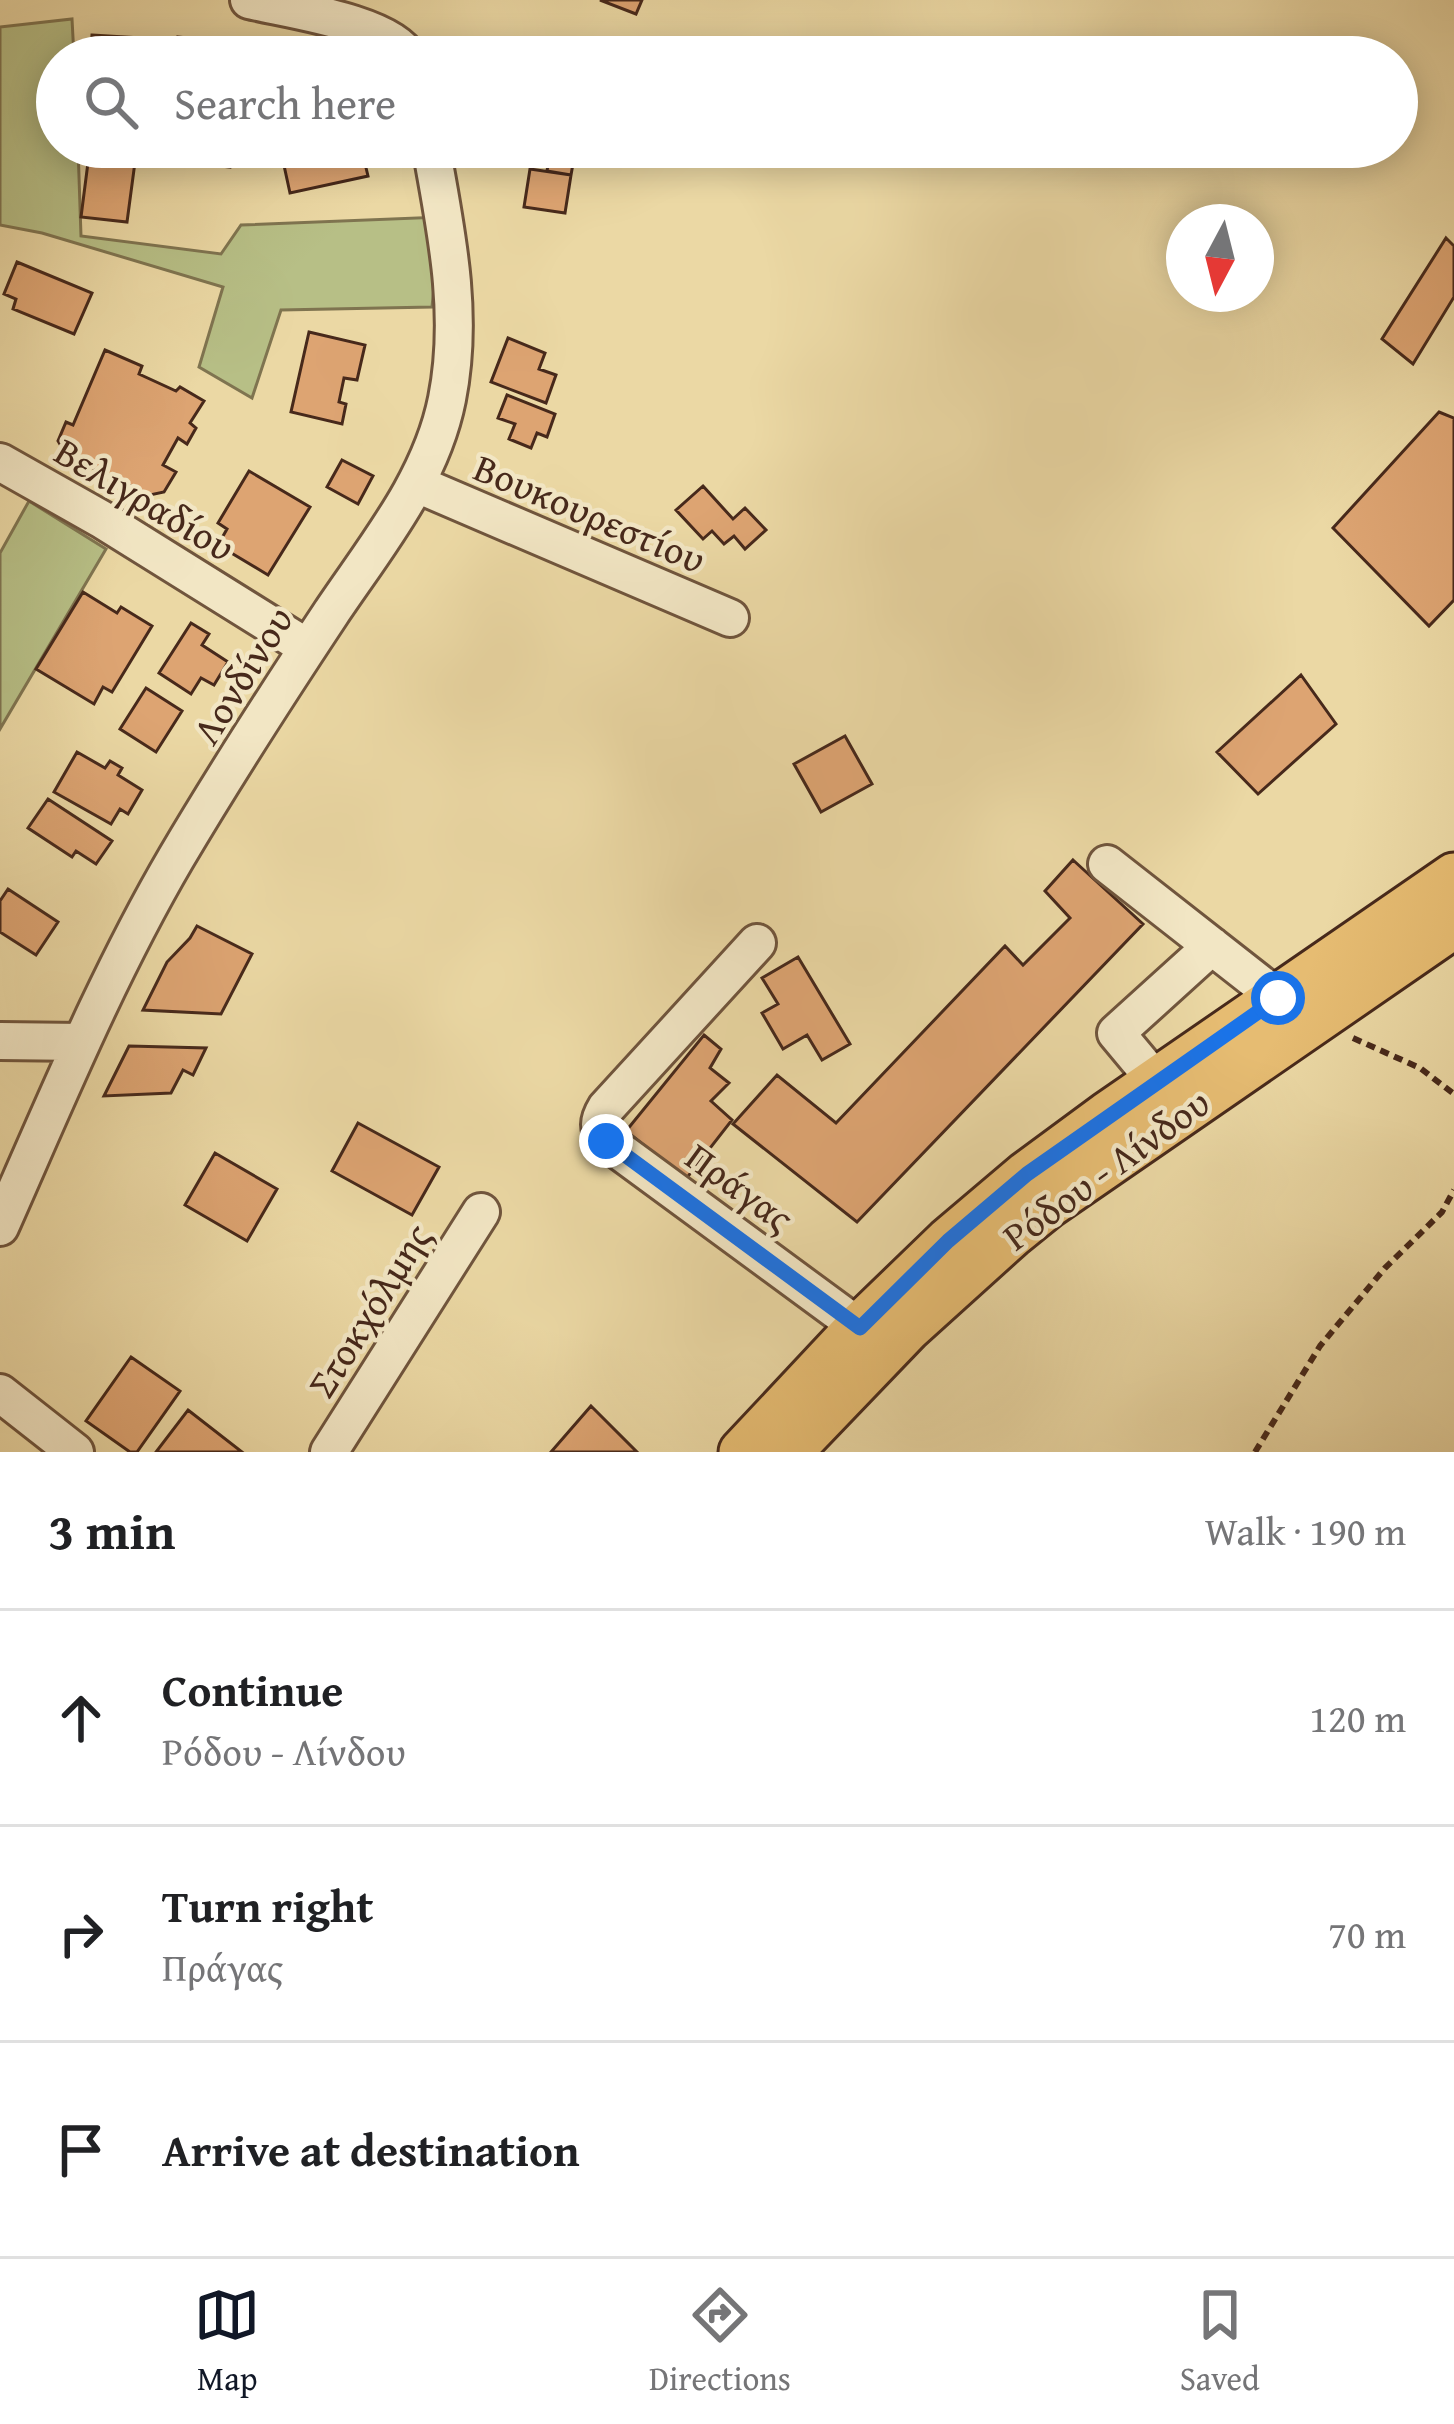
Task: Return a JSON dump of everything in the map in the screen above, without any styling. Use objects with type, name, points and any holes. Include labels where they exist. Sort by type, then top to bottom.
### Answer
[{"type":"main road","name":"Ρόδου - Λίνδου","points":[[789,1452],[908,1328],[1011,1235],[1296,1010],[1454,876]]},
{"type":"main road","name":"Ρόδου - Λίνδου","points":[[742,1452],[860,1328],[985,1208],[1059,1150],[1156,1082],[1454,925]]},
{"type":"street","points":[[249,0],[367,28],[379,36]]},
{"type":"street","name":"Λονδίνου","points":[[0,1227],[82,1042],[175,860],[417,484],[434,446],[448,398],[454,333],[452,264],[434,168]]},
{"type":"street","name":"Βελιγραδίου","points":[[0,462],[308,648]]},
{"type":"street","name":"Βουκουρεστίου","points":[[417,484],[730,618]]},
{"type":"street","points":[[1107,864],[1296,1010]]},
{"type":"street","name":"Πράγας","points":[[757,943],[606,1108],[599,1118],[599,1130],[606,1141],[860,1328]]},
{"type":"street","points":[[1156,1082],[1116,1033],[1212,946]]},
{"type":"street","points":[[0,1041],[82,1042]]},
{"type":"street","name":"Στοκχόλμης","points":[[329,1452],[481,1212]]},
{"type":"street","points":[[0,1393],[75,1452]]},
{"type":"path","points":[[1296,1010],[1420,1068],[1454,1094]]},
{"type":"path","points":[[1255,1452],[1320,1346],[1385,1268],[1442,1212],[1454,1190]]},
{"type":"green space","points":[[72,19],[73,36],[36,36],[36,168],[79,168],[81,236],[221,254],[241,225],[441,217],[432,307],[281,310],[252,398],[199,367],[223,287],[0,225],[0,27]]},
{"type":"green space","points":[[29,501],[106,549],[0,729],[0,553]]},
{"type":"building","points":[[600,0],[642,0],[636,14]]},
{"type":"building","points":[[87,168],[134,168],[127,222],[81,217]]},
{"type":"building","points":[[285,168],[366,168],[368,176],[290,193]]},
{"type":"building","points":[[548,168],[572,168],[571,175]]},
{"type":"building","points":[[530,169],[571,175],[565,213],[524,207]]},
{"type":"building","points":[[1446,238],[1454,246],[1454,297],[1413,364],[1382,339]]},
{"type":"building","points":[[17,262],[92,293],[74,334],[13,309],[16,299],[4,294]]},
{"type":"building","points":[[309,332],[365,345],[357,380],[344,378],[339,402],[346,404],[342,424],[291,412]]},
{"type":"building","points":[[508,338],[545,353],[539,369],[556,375],[546,403],[491,382]]},
{"type":"building","points":[[105,350],[142,366],[139,374],[176,391],[180,387],[204,401],[190,423],[196,428],[187,444],[178,438],[163,465],[176,472],[164,492],[150,495],[67,456],[58,441],[66,422],[73,425]]},
{"type":"building","points":[[507,395],[555,414],[547,437],[537,433],[531,448],[509,439],[515,424],[498,418]]},
{"type":"building","points":[[1439,412],[1454,418],[1454,600],[1429,626],[1333,528]]},
{"type":"building","points":[[342,460],[373,476],[358,504],[327,487]]},
{"type":"building","points":[[249,471],[310,507],[268,575],[218,545],[227,529],[218,523]]},
{"type":"building","points":[[703,486],[733,519],[745,508],[766,530],[745,549],[734,536],[724,544],[712,531],[703,539],[676,510]]},
{"type":"building","points":[[83,592],[117,613],[121,607],[152,626],[112,692],[103,687],[94,704],[36,669]]},
{"type":"building","points":[[191,623],[209,634],[202,645],[228,662],[214,685],[201,678],[191,694],[159,673]]},
{"type":"building","points":[[1301,675],[1336,724],[1258,794],[1217,752]]},
{"type":"building","points":[[146,688],[182,711],[156,752],[120,729]]},
{"type":"building","points":[[845,736],[872,784],[821,812],[794,764]]},
{"type":"building","points":[[77,752],[105,768],[110,761],[122,768],[118,775],[142,790],[128,814],[120,809],[111,824],[54,792]]},
{"type":"building","points":[[48,799],[112,841],[96,864],[76,851],[72,857],[28,828]]},
{"type":"building","points":[[1073,860],[1143,924],[857,1222],[733,1124],[777,1075],[836,1123],[1005,946],[1023,965],[1070,918],[1045,891]]},
{"type":"building","points":[[8,889],[58,922],[36,955],[0,932],[0,901]]},
{"type":"building","points":[[197,926],[252,954],[221,1014],[143,1010],[167,962]]},
{"type":"building","points":[[798,957],[850,1044],[822,1060],[807,1035],[783,1049],[762,1013],[778,1004],[762,978]]},
{"type":"building","points":[[704,1035],[721,1049],[710,1068],[729,1083],[711,1101],[732,1120],[686,1179],[626,1131]]},
{"type":"building","points":[[129,1046],[206,1048],[193,1075],[183,1070],[171,1093],[104,1096]]},
{"type":"building","points":[[358,1123],[439,1167],[412,1215],[332,1171]]},
{"type":"building","points":[[215,1153],[277,1189],[247,1241],[185,1205]]},
{"type":"building","points":[[131,1357],[180,1391],[137,1452],[130,1452],[86,1421]]},
{"type":"building","points":[[591,1406],[637,1452],[551,1452]]},
{"type":"building","points":[[188,1410],[242,1452],[156,1452]]},
{"type":"route","points":[[606,1141],[860,1328],[948,1241],[1027,1174],[1278,998]]}]
